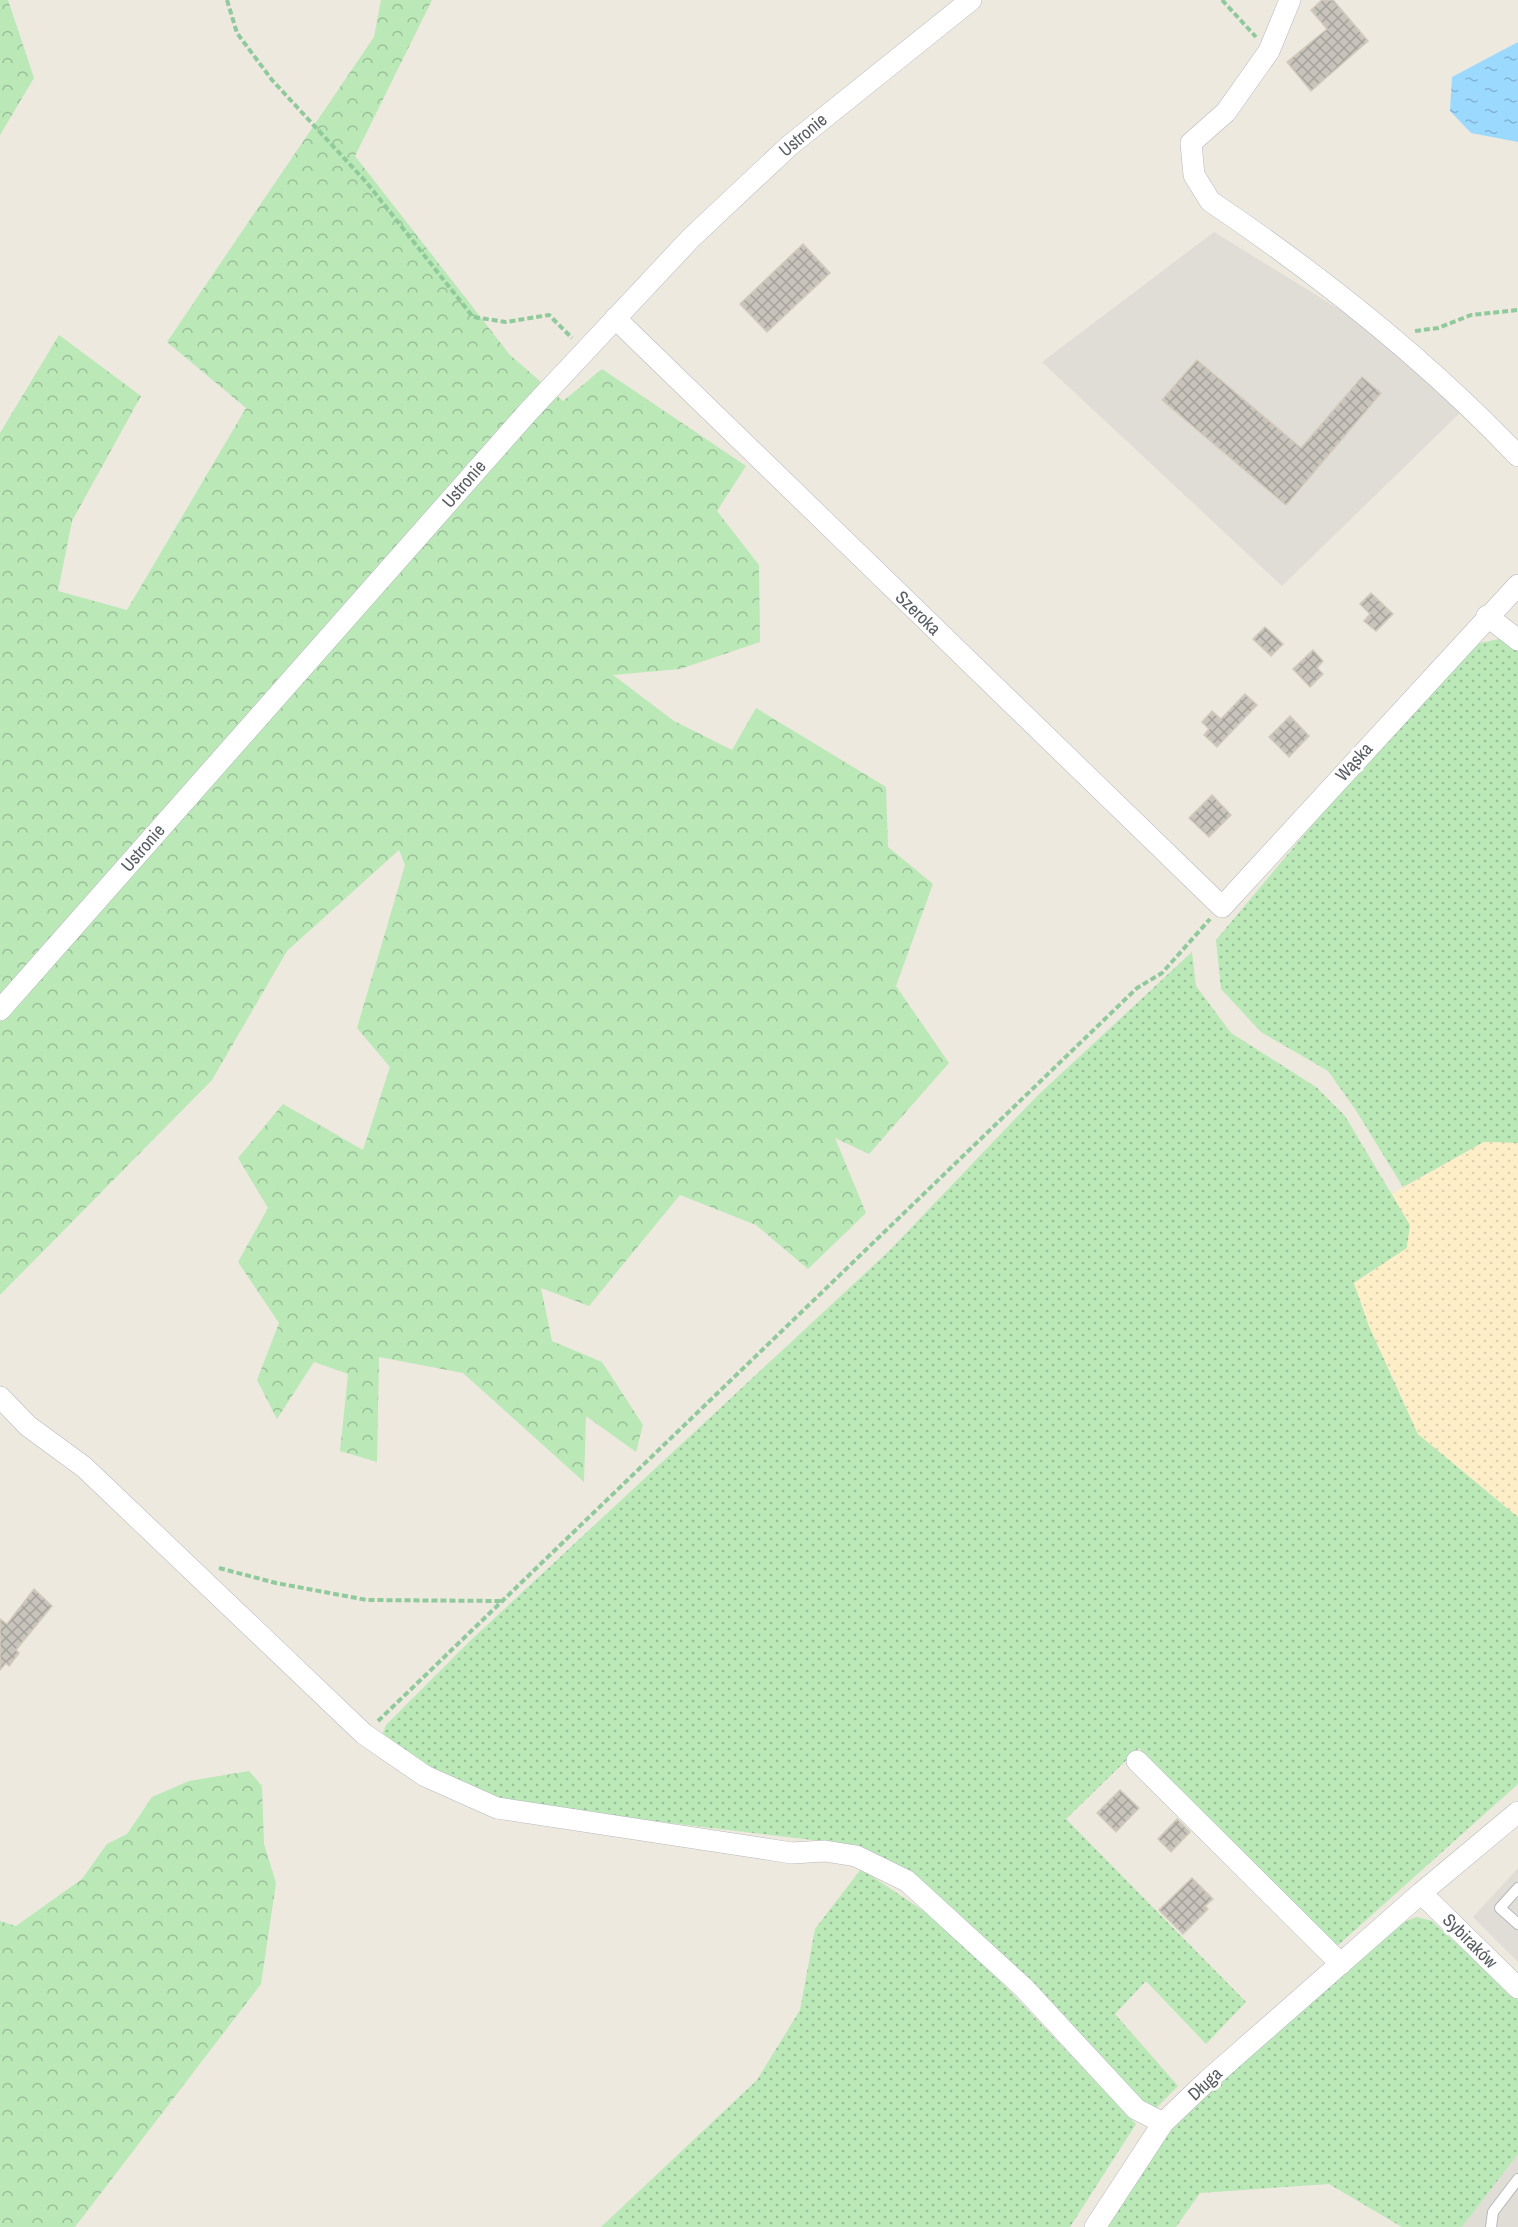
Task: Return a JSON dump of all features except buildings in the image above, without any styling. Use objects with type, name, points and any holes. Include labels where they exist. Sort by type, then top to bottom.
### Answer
[{"type":"street","name":"Ustronie","points":[[0,1010],[520,420],[691,238],[789,146],[971,0]]},
{"type":"street","points":[[1290,0],[1269,51],[1226,112],[1191,143],[1194,175],[1210,201],[1276,246],[1390,335],[1444,381],[1518,456]]},
{"type":"street","name":"Szeroka","points":[[615,318],[1222,907]]},
{"type":"street","name":"Wąska","points":[[1222,907],[1487,616],[1518,585]]},
{"type":"street","points":[[1487,616],[1518,640]]},
{"type":"street","points":[[0,1397],[28,1426],[84,1467],[364,1734],[425,1776],[497,1808],[792,1852],[825,1851],[856,1856],[907,1881],[1024,1988],[1136,2109],[1163,2123]]},
{"type":"street","points":[[1137,1761],[1341,1964]]},
{"type":"street","name":"Długa","points":[[1095,2227],[1163,2123],[1207,2081],[1421,1893],[1518,1812]]},
{"type":"street","name":"Sybiraków","points":[[1421,1893],[1518,1988]]},
{"type":"lane","points":[[1518,1888],[1500,1908],[1518,1924]]},
{"type":"lane","points":[[1491,2227],[1493,2212],[1518,2179]]},
{"type":"path","points":[[227,0],[237,33],[272,80],[367,183],[473,317],[506,322],[549,315],[585,351]]},
{"type":"path","points":[[1222,0],[1269,51]]},
{"type":"path","points":[[1390,335],[1438,328],[1472,315],[1518,310]]},
{"type":"path","points":[[364,1734],[1137,988],[1162,973],[1222,907]]},
{"type":"path","points":[[212,1566],[276,1583],[367,1600],[502,1601]]},
{"type":"shaded area","points":[[1214,232],[1392,342],[1463,410],[1282,586],[1042,362]]},
{"type":"shaded area","points":[[1518,1868],[1518,1962],[1473,1917]]},
{"type":"shaded area","points":[[1518,2154],[1518,2227],[1462,2227]]},
{"type":"green space","points":[[0,0],[8,0],[34,78],[0,135]]},
{"type":"green space","points":[[381,0],[432,0],[355,156],[510,355],[563,401],[602,369],[746,466],[717,511],[759,565],[760,642],[680,669],[613,675],[674,721],[732,750],[756,708],[886,787],[888,847],[933,884],[896,986],[949,1063],[869,1154],[835,1138],[866,1213],[808,1269],[756,1225],[680,1195],[589,1306],[541,1288],[552,1341],[602,1362],[643,1425],[636,1452],[586,1416],[584,1482],[463,1373],[379,1357],[377,1462],[340,1451],[348,1374],[314,1362],[277,1419],[257,1380],[279,1323],[238,1262],[268,1208],[238,1158],[283,1104],[363,1150],[390,1067],[357,1028],[405,865],[399,850],[287,951],[212,1080],[0,1295],[0,433],[59,335],[141,396],[72,521],[58,591],[127,610],[246,408],[167,342],[374,37]]},
{"type":"green space","points":[[1504,638],[1518,649],[1518,1143],[1484,1142],[1403,1187],[1355,1109],[1328,1071],[1261,1032],[1221,989],[1216,940],[1386,737],[1475,644]]},
{"type":"green space","points":[[1192,952],[1196,986],[1231,1033],[1316,1087],[1345,1116],[1410,1225],[1407,1248],[1354,1283],[1369,1326],[1418,1434],[1518,1517],[1518,1784],[1336,1947],[1139,1748],[1066,1819],[1246,2002],[1206,2044],[1146,1981],[1115,2014],[1178,2086],[1152,2112],[1026,1979],[838,1843],[519,1805],[452,1780],[380,1741],[386,1725],[471,1640],[889,1251],[1036,1097]]},
{"type":"green space","points":[[249,1771],[262,1786],[264,1844],[276,1883],[261,1984],[75,2227],[0,2227],[0,1921],[16,1926],[82,1879],[107,1844],[127,1834],[152,1797],[189,1781]]},
{"type":"green space","points":[[861,1869],[952,1930],[1136,2124],[1070,2227],[601,2227],[757,2080],[800,2010],[815,1929]]},
{"type":"green space","points":[[1417,1917],[1432,1921],[1518,2000],[1518,2154],[1462,2227],[1402,2227],[1329,2184],[1200,2193],[1176,2227],[1104,2227],[1161,2139],[1196,2103],[1398,1924]]},
{"type":"sand","points":[[1484,1142],[1518,1143],[1518,1517],[1418,1434],[1369,1326],[1354,1283],[1407,1248],[1410,1225],[1392,1194]]},
{"type":"water","points":[[1518,42],[1518,142],[1471,133],[1450,111],[1452,77]]}]
